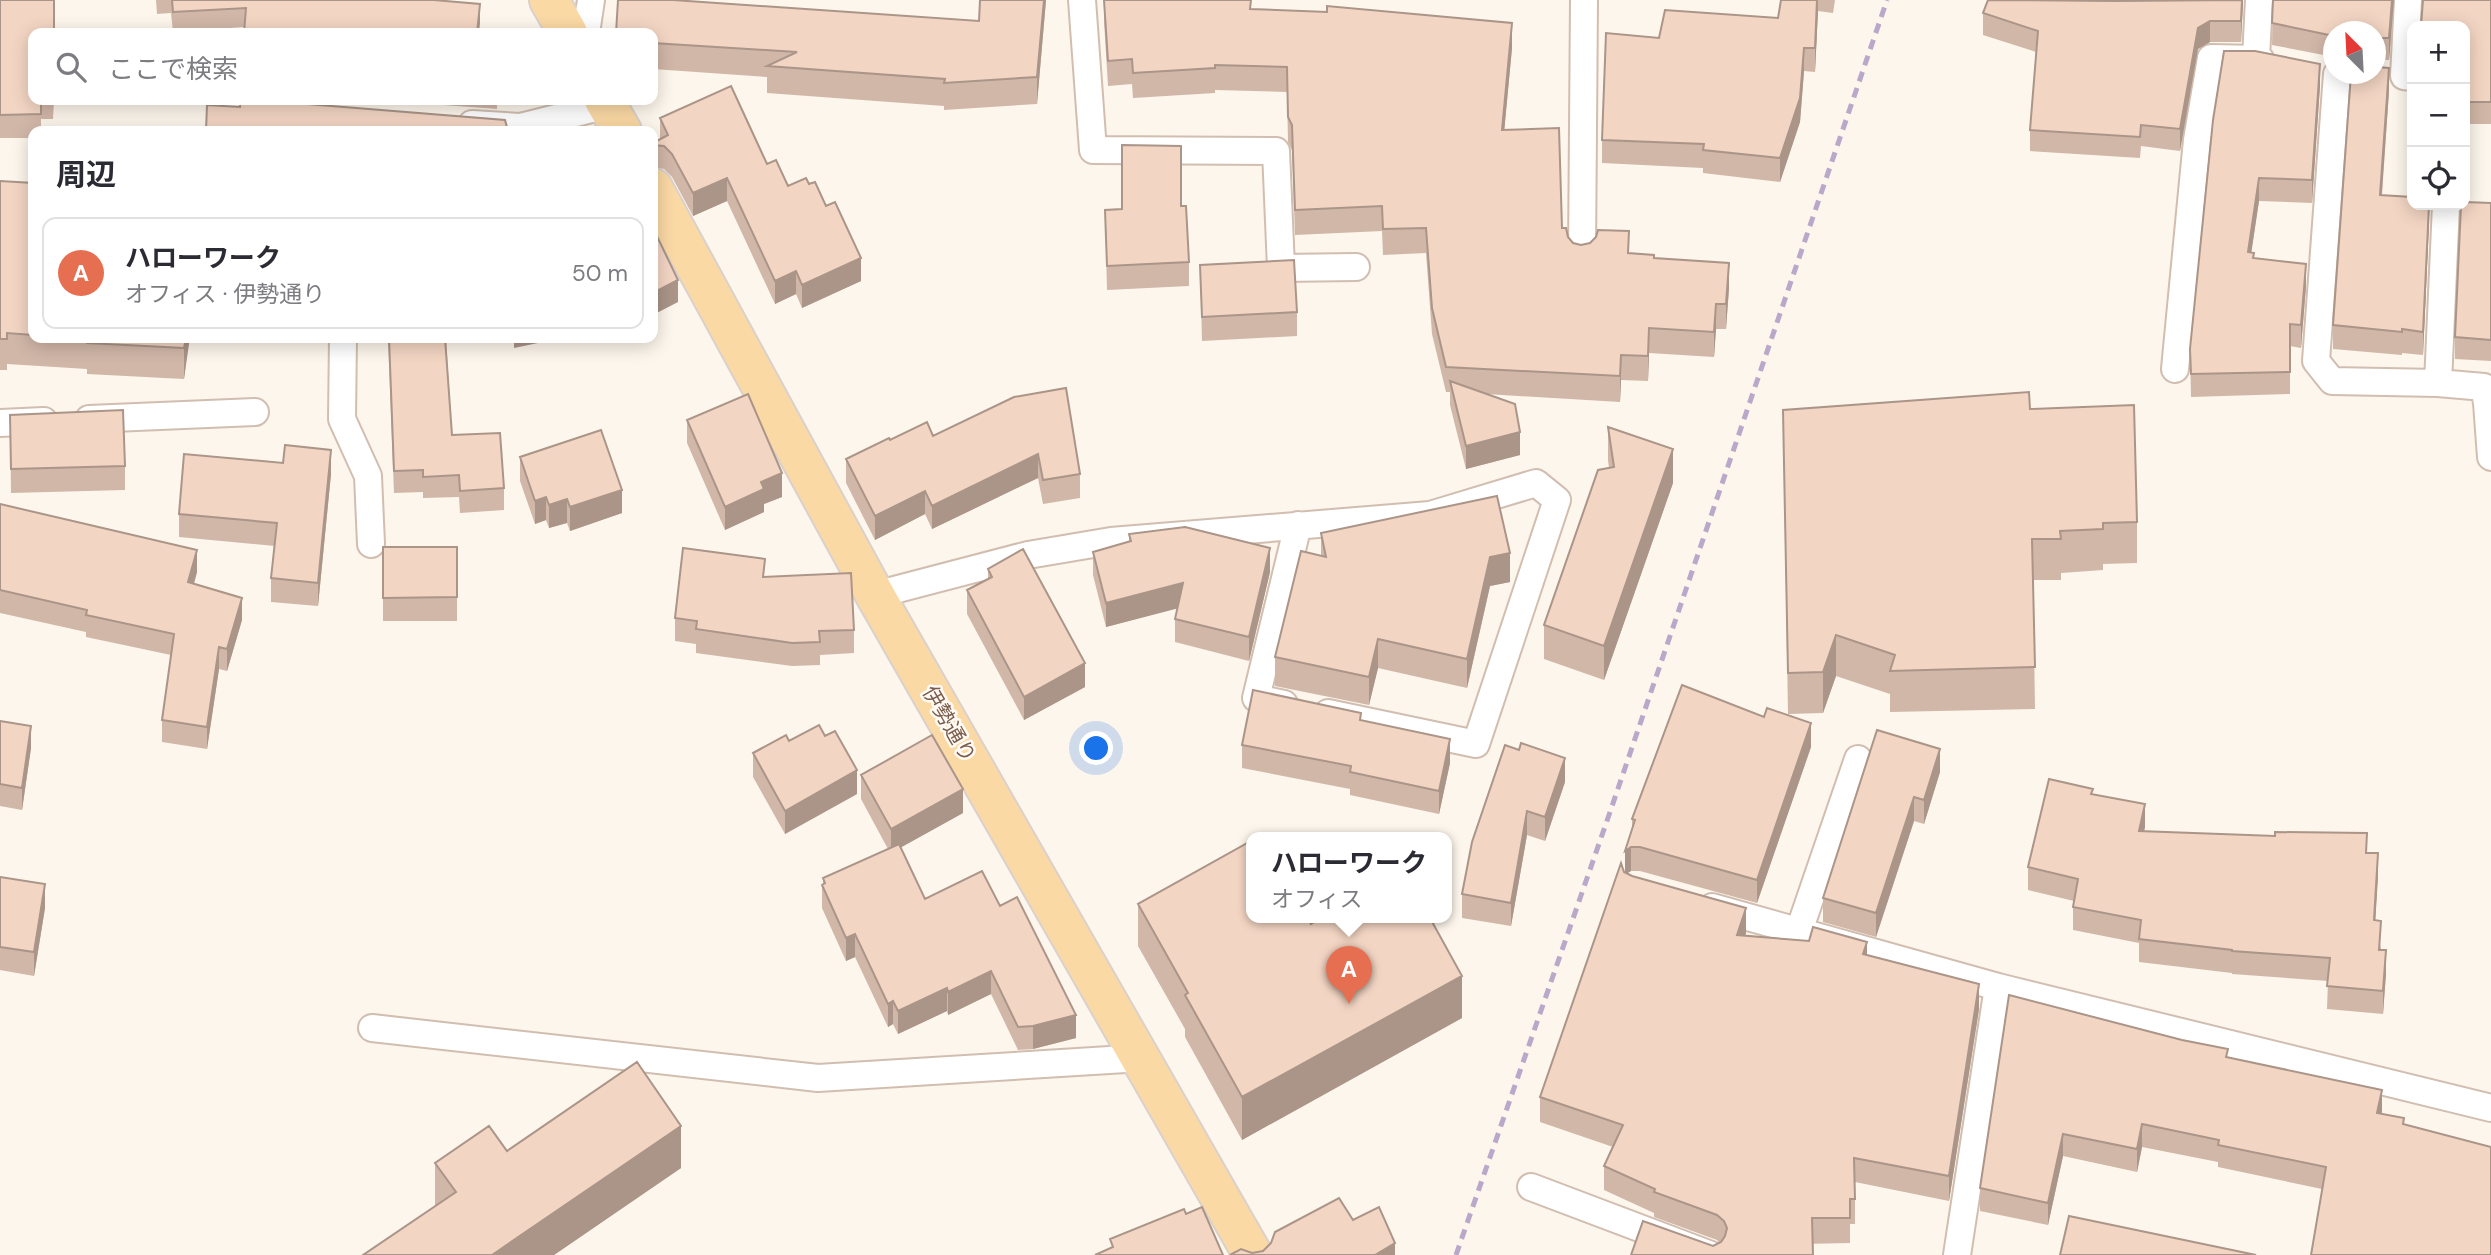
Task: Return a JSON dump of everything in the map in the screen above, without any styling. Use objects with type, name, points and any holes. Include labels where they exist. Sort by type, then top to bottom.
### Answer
[{"type":"main road","points":[[550,0],[565,28]]},
{"type":"main road","name":"伊勢通り","points":[[658,197],[875,595],[1253,1255]]},
{"type":"lane","points":[[587,28],[591,0]]},
{"type":"lane","points":[[1082,0],[1093,150],[1276,151],[1281,268],[1356,267]]},
{"type":"lane","points":[[1582,255],[1584,0]]},
{"type":"lane","points":[[2256,58],[2259,0]]},
{"type":"lane","points":[[2408,0],[2408,21]]},
{"type":"lane","points":[[2175,369],[2197,140],[2211,58],[2256,58],[2281,63]]},
{"type":"lane","points":[[2308,68],[2323,71]]},
{"type":"lane","points":[[2386,75],[2407,76]]},
{"type":"lane","points":[[2334,84],[2316,361],[2332,382],[2438,383],[2484,387],[2489,403],[2491,457]]},
{"type":"lane","points":[[537,126],[611,112]]},
{"type":"lane","points":[[454,123],[488,126]]},
{"type":"lane","points":[[2438,383],[2446,210]]},
{"type":"lane","points":[[343,343],[342,419],[368,476],[370,544]]},
{"type":"lane","points":[[0,423],[255,412]]},
{"type":"lane","points":[[875,595],[1028,555],[1111,541],[1298,525],[1430,515],[1536,483],[1557,500],[1476,744],[1256,698],[1298,525]]},
{"type":"lane","points":[[1799,931],[1858,759]]},
{"type":"lane","points":[[1687,900],[1998,987],[2491,1108]]},
{"type":"lane","points":[[1957,1255],[1998,987]]},
{"type":"lane","points":[[372,1028],[818,1078],[1142,1058]]},
{"type":"lane","points":[[1531,1187],[1711,1255]]},
{"type":"building","points":[[0,0],[54,0],[54,28],[28,28],[28,105],[41,105],[41,114],[0,115]]},
{"type":"building","points":[[172,0],[434,0],[480,4],[478,28],[244,28],[246,8],[173,12]]},
{"type":"building","points":[[618,0],[673,0],[979,21],[980,0],[1044,0],[1037,77],[944,83],[945,79],[767,66],[797,52],[658,43],[658,28],[616,28]]},
{"type":"building","points":[[1104,0],[1251,0],[1250,9],[1327,12],[1327,6],[1512,23],[1502,130],[1559,128],[1562,228],[1566,228],[1573,243],[1581,245],[1590,243],[1598,230],[1629,231],[1628,253],[1654,255],[1654,258],[1729,263],[1726,304],[1716,304],[1714,332],[1649,328],[1648,356],[1621,355],[1620,376],[1446,367],[1432,308],[1426,228],[1383,229],[1382,206],[1295,210],[1287,67],[1215,65],[1215,68],[1133,73],[1132,59],[1108,61]]},
{"type":"building","points":[[1781,0],[1817,0],[1815,48],[1804,48],[1800,98],[1780,158],[1703,150],[1704,144],[1602,140],[1606,33],[1659,38],[1665,10],[1778,18]]},
{"type":"building","points":[[1988,0],[2242,0],[2241,21],[2210,21],[2198,28],[2180,129],[2141,125],[2140,137],[2030,130],[2038,31],[1983,13]]},
{"type":"building","points":[[2273,0],[2392,0],[2389,38],[2386,38],[2386,21],[2323,21],[2323,34],[2272,23]]},
{"type":"building","points":[[2423,0],[2491,0],[2491,102],[2470,102],[2470,21],[2421,21]]},
{"type":"building","points":[[2224,51],[2255,51],[2320,64],[2312,180],[2259,178],[2248,252],[2254,253],[2253,258],[2306,264],[2301,325],[2290,324],[2290,372],[2191,374],[2190,349],[2213,120]]},
{"type":"building","points":[[2386,68],[2389,68],[2380,195],[2407,197],[2407,210],[2429,210],[2423,332],[2333,325],[2350,84],[2386,84]]},
{"type":"building","points":[[731,86],[767,164],[776,160],[788,186],[806,178],[809,184],[815,182],[826,206],[835,202],[861,258],[802,285],[796,271],[775,281],[727,178],[693,193],[672,154],[664,146],[658,145],[658,140],[668,135],[660,118]]},
{"type":"building","points":[[207,105],[319,105],[505,120],[507,126],[206,126]]},
{"type":"building","points":[[1122,145],[1181,146],[1181,206],[1186,206],[1189,262],[1107,266],[1105,210],[1122,209]]},
{"type":"building","points":[[0,181],[28,183],[28,335],[7,333],[7,339],[0,339]]},
{"type":"building","points":[[2470,202],[2491,203],[2491,340],[2455,337],[2461,210],[2470,210]]},
{"type":"building","points":[[658,238],[678,280],[658,290]]},
{"type":"building","points":[[1294,260],[1297,312],[1202,317],[1200,265]]},
{"type":"building","points":[[87,343],[185,343],[184,348]]},
{"type":"building","points":[[389,343],[445,343],[452,435],[500,433],[504,488],[460,491],[459,475],[423,477],[423,470],[394,471]]},
{"type":"building","points":[[1450,381],[1515,404],[1520,432],[1466,446]]},
{"type":"building","points":[[1066,388],[1080,474],[1043,480],[1038,454],[932,506],[925,491],[875,516],[846,459],[927,422],[933,436],[1014,397]]},
{"type":"building","points":[[2029,392],[2030,409],[2134,405],[2137,522],[2103,523],[2103,529],[2060,531],[2061,539],[2032,539],[2035,667],[1890,671],[1895,655],[1836,635],[1823,672],[1788,673],[1783,410]]},
{"type":"building","points":[[748,394],[782,473],[761,482],[764,489],[725,507],[687,420]]},
{"type":"building","points":[[123,410],[125,466],[11,469],[10,415]]},
{"type":"building","points":[[1608,427],[1673,449],[1604,646],[1544,625],[1598,470],[1614,467]]},
{"type":"building","points":[[601,430],[622,490],[570,507],[567,499],[549,505],[546,497],[535,501],[520,457]]},
{"type":"building","points":[[285,445],[331,450],[318,583],[271,578],[277,523],[179,514],[184,454],[283,463]]},
{"type":"building","points":[[1497,496],[1510,553],[1490,557],[1467,659],[1378,639],[1369,677],[1275,657],[1301,551],[1326,557],[1321,533]]},
{"type":"building","points":[[0,504],[197,550],[188,582],[242,598],[227,649],[219,647],[207,727],[162,720],[174,634],[86,615],[87,610],[0,590]]},
{"type":"building","points":[[1185,527],[1270,548],[1249,637],[1175,619],[1183,583],[1106,603],[1093,552],[1131,541],[1129,534]]},
{"type":"building","points":[[383,547],[457,547],[457,597],[383,598]]},
{"type":"building","points":[[683,548],[765,559],[763,577],[851,573],[854,630],[819,631],[820,642],[792,643],[696,629],[697,621],[675,618]]},
{"type":"building","points":[[1023,549],[1085,663],[1024,697],[967,590],[992,577],[988,569]]},
{"type":"building","points":[[1682,685],[1764,717],[1767,708],[1811,723],[1757,880],[1640,847],[1631,847],[1625,851],[1635,820],[1632,819]]},
{"type":"building","points":[[1253,690],[1361,713],[1360,720],[1450,739],[1439,791],[1350,772],[1351,766],[1242,745]]},
{"type":"building","points":[[0,721],[31,726],[22,788],[0,784]]},
{"type":"building","points":[[819,725],[825,736],[835,731],[857,770],[785,811],[753,753],[786,735],[789,741]]},
{"type":"building","points":[[1877,730],[1940,749],[1924,800],[1914,797],[1876,913],[1823,898]]},
{"type":"building","points":[[932,735],[963,789],[891,829],[861,775]]},
{"type":"building","points":[[1521,743],[1565,758],[1545,817],[1527,811],[1511,903],[1462,894],[1472,842],[1505,745],[1519,750]]},
{"type":"building","points":[[2049,779],[2093,789],[2091,794],[2145,804],[2139,831],[2275,836],[2275,832],[2367,833],[2366,853],[2378,853],[2374,920],[2381,921],[2379,950],[2386,950],[2383,991],[2327,986],[2330,958],[2232,951],[2139,939],[2141,920],[2073,907],[2078,879],[2028,867]]},
{"type":"building","points":[[899,844],[925,899],[982,871],[1000,906],[1017,897],[1076,1015],[1018,1027],[991,971],[948,992],[947,988],[898,1011],[893,1001],[888,1004],[855,934],[846,938],[822,885],[825,883],[823,878]]},
{"type":"building","points":[[1246,844],[1246,923],[1433,923],[1462,976],[1242,1097],[1138,904]]},
{"type":"building","points":[[1621,863],[1624,872],[1632,876],[1746,908],[1737,935],[1809,941],[1813,927],[1867,942],[1863,954],[1979,984],[1949,1176],[1854,1158],[1855,1199],[1850,1199],[1850,1218],[1812,1218],[1813,1255],[1631,1255],[1643,1221],[1713,1246],[1721,1242],[1727,1228],[1717,1215],[1654,1192],[1655,1189],[1604,1166],[1623,1125],[1540,1097]]},
{"type":"building","points":[[0,877],[45,884],[34,952],[0,947]]},
{"type":"building","points":[[2009,995],[2182,1040],[2228,1049],[2226,1057],[2382,1090],[2377,1113],[2404,1118],[2403,1124],[2491,1147],[2491,1255],[2311,1255],[2326,1167],[2218,1145],[2219,1140],[2142,1124],[2137,1149],[2063,1134],[2048,1203],[1980,1188]]},
{"type":"building","points":[[637,1062],[681,1126],[492,1255],[363,1255],[456,1192],[435,1163],[489,1126],[507,1151]]},
{"type":"building","points":[[1339,1198],[1353,1220],[1379,1207],[1395,1243],[1375,1255],[1230,1255],[1241,1249],[1252,1253],[1263,1251],[1271,1243],[1275,1232]]},
{"type":"building","points":[[1202,1207],[1223,1255],[1095,1255],[1113,1247],[1110,1239],[1184,1209],[1186,1214]]},
{"type":"building","points":[[2069,1216],[2256,1255],[2060,1255]]},
{"type":"railway","points":[[1456,1255],[1887,0]]},
{"type":"place","name":"ハローワーク","points":[[1349,1004]]}]
